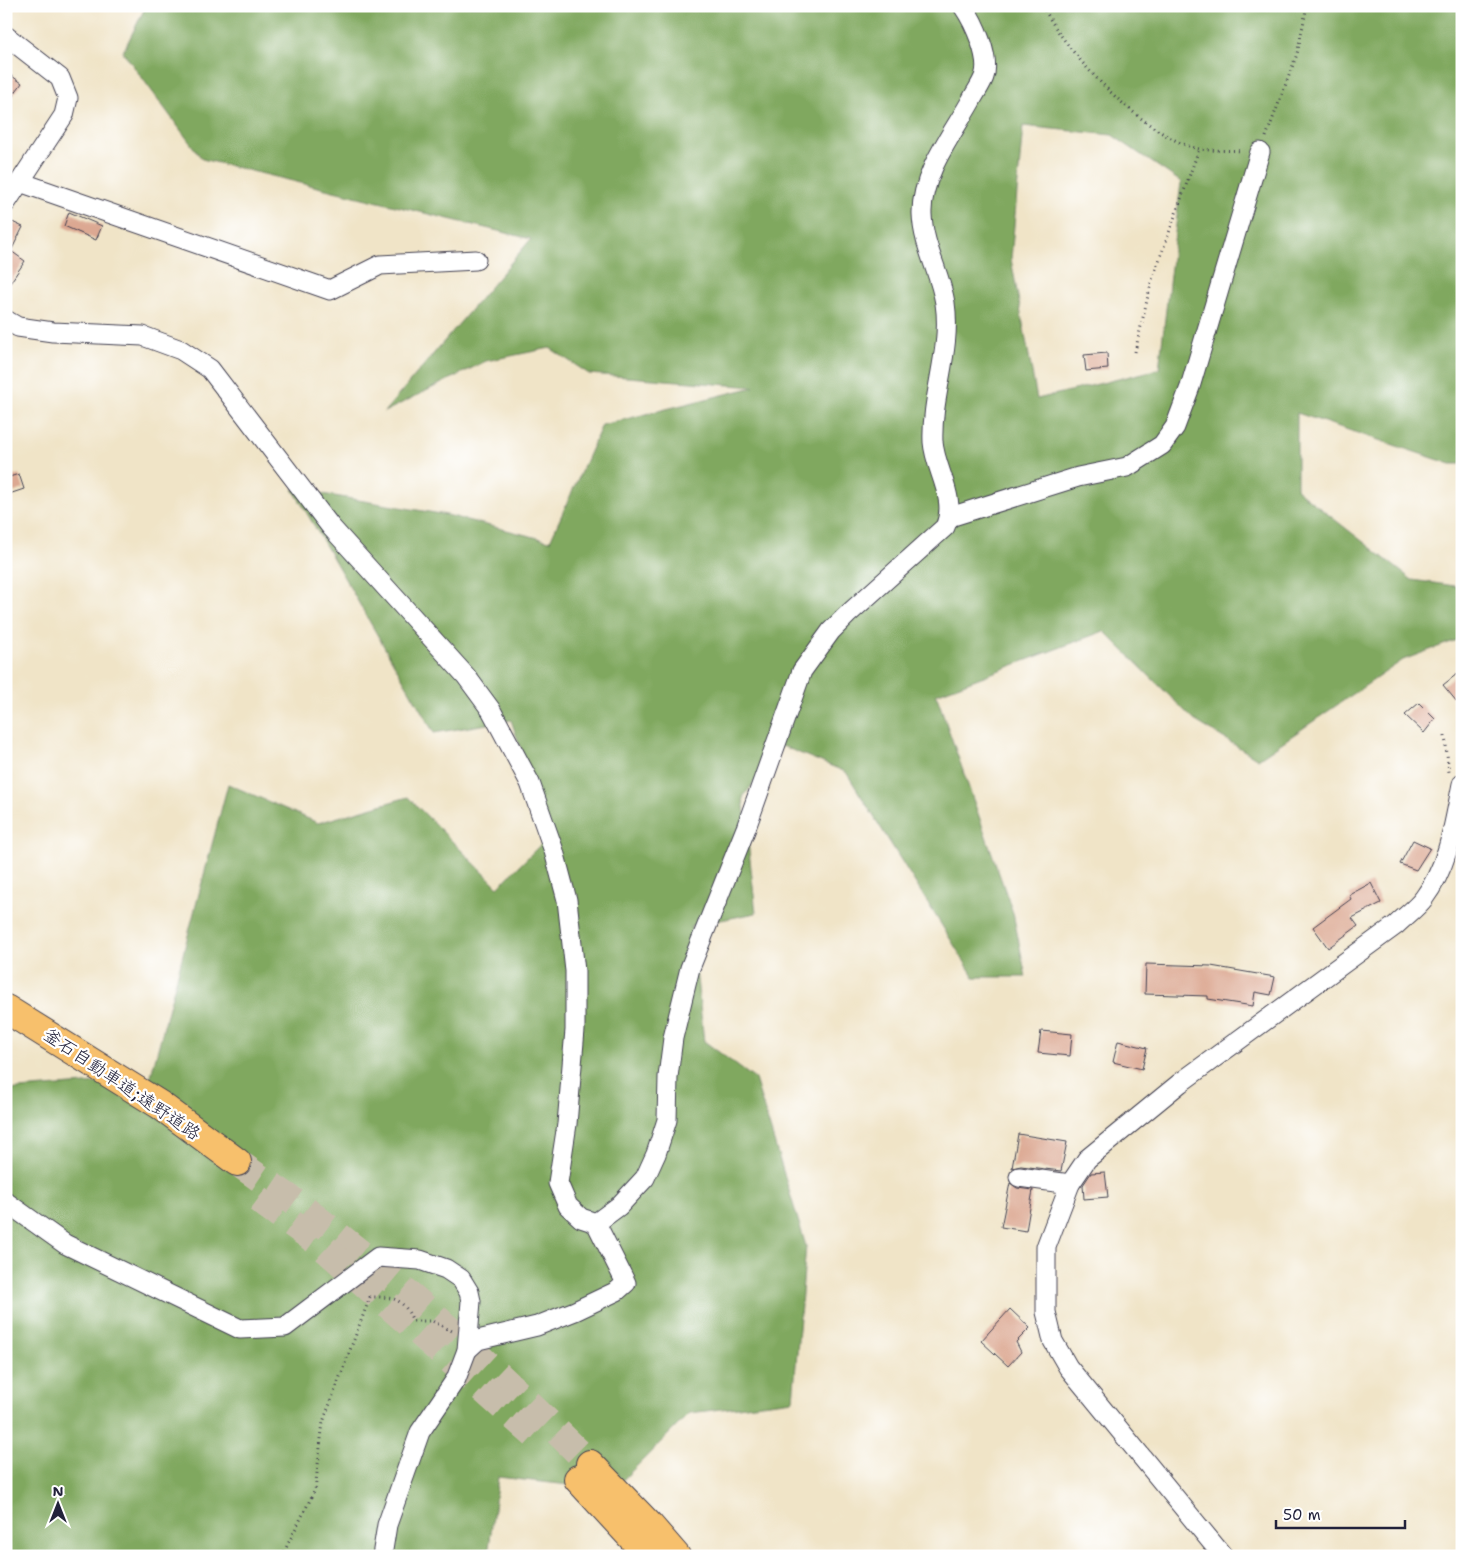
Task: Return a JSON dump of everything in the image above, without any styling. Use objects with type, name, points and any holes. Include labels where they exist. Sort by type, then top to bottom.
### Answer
[{"type":"highway","name":"釜石自動車道;遠野道路","points":[[6,1009],[160,1105],[231,1169],[6,1030]]},
{"type":"highway","points":[[649,1556],[584,1472],[650,1526],[676,1556]]},
{"type":"street","points":[[596,1223],[619,1206],[645,1178],[656,1154],[666,1120],[672,1038],[690,968],[746,828],[802,671],[831,631],[945,527],[950,517],[950,506],[933,444],[935,402],[945,354],[945,303],[927,248],[922,214],[924,195],[932,171],[985,76],[983,51],[977,32],[963,6]]},
{"type":"street","points":[[6,36],[60,78],[68,98],[64,115],[6,203]]},
{"type":"street","points":[[950,517],[1078,477],[1127,467],[1162,445],[1175,427],[1190,387],[1260,152]]},
{"type":"street","points":[[20,182],[330,290],[380,265],[476,260]]},
{"type":"street","points":[[6,320],[18,327],[53,332],[143,336],[181,350],[210,369],[331,527],[466,676],[491,710],[530,783],[554,850],[567,900],[575,971],[575,1030],[567,1124],[558,1183],[568,1206],[581,1218],[596,1223],[626,1283],[617,1291],[575,1311],[537,1326],[478,1340],[467,1350]]},
{"type":"street","points":[[1223,1556],[1068,1367],[1054,1341],[1046,1312],[1046,1246],[1070,1184],[1087,1158],[1172,1089],[1396,925],[1424,899],[1438,876],[1449,843],[1462,784]]},
{"type":"street","points":[[1019,1177],[1070,1184]]},
{"type":"street","points":[[6,1202],[65,1244],[240,1329],[285,1327],[378,1257],[420,1260],[446,1269],[461,1279],[469,1292],[471,1301],[467,1350],[456,1379],[420,1432],[387,1525],[382,1556]]},
{"type":"path","points":[[1043,6],[1050,22],[1108,90],[1156,131],[1199,149],[1260,152],[1297,54],[1307,6]]},
{"type":"path","points":[[1135,352],[1151,283],[1199,149]]},
{"type":"path","points":[[282,1556],[315,1490],[322,1422],[370,1298],[396,1299],[403,1304],[413,1320],[442,1324],[453,1332],[467,1350]]},
{"type":"green space","points":[[146,6],[1462,6],[1462,464],[1451,464],[1297,413],[1297,490],[1412,580],[1462,587],[1462,638],[1403,660],[1258,759],[1194,720],[1104,631],[936,694],[1013,913],[1026,977],[974,977],[846,772],[782,746],[743,797],[756,913],[691,926],[704,1041],[755,1079],[806,1246],[793,1400],[690,1413],[613,1490],[498,1477],[488,1556],[6,1556],[6,1090],[150,1079],[228,784],[318,823],[408,797],[498,887],[550,835],[511,720],[434,733],[293,489],[447,515],[550,541],[602,425],[754,387],[589,374],[550,348],[486,361],[384,412],[531,239],[202,159],[123,52]],"holes":[[[1023,126],[1112,135],[1181,182],[1159,369],[1037,399],[1011,259]]]},
{"type":"building","points":[[6,72],[22,83],[6,105]]},
{"type":"building","points":[[69,212],[102,226],[96,240],[64,226]]},
{"type":"building","points":[[6,219],[23,227],[11,251],[25,261],[6,289]]},
{"type":"building","points":[[1107,353],[1108,369],[1086,371],[1084,355]]},
{"type":"building","points":[[19,474],[24,489],[6,495],[6,478]]},
{"type":"building","points":[[1462,670],[1462,708],[1443,685]]},
{"type":"building","points":[[1419,703],[1435,719],[1424,733],[1405,715]]},
{"type":"building","points":[[1413,840],[1430,848],[1416,870],[1400,864]]},
{"type":"building","points":[[1371,883],[1381,903],[1352,918],[1358,926],[1328,948],[1313,927],[1351,899],[1349,895]]},
{"type":"building","points":[[1146,964],[1211,966],[1275,977],[1271,995],[1255,992],[1253,1006],[1208,999],[1208,996],[1145,994]]},
{"type":"building","points":[[1041,1031],[1072,1034],[1070,1056],[1038,1053]]},
{"type":"building","points":[[1118,1041],[1147,1048],[1142,1069],[1113,1062]]},
{"type":"building","points":[[1018,1134],[1067,1142],[1061,1171],[1021,1166],[1012,1168]]},
{"type":"building","points":[[1105,1172],[1108,1197],[1084,1199],[1083,1185],[1091,1173]]},
{"type":"building","points":[[1010,1183],[1017,1188],[1033,1190],[1026,1231],[1001,1227]]},
{"type":"building","points":[[1010,1309],[1030,1328],[1016,1342],[1021,1352],[1008,1366],[981,1341]]},
{"type":"tunnel","points":[[237,1162],[308,1212],[382,1271],[488,1365],[590,1464]]},
{"type":"tunnel","points":[[258,1199],[319,1243],[540,1440]]}]
